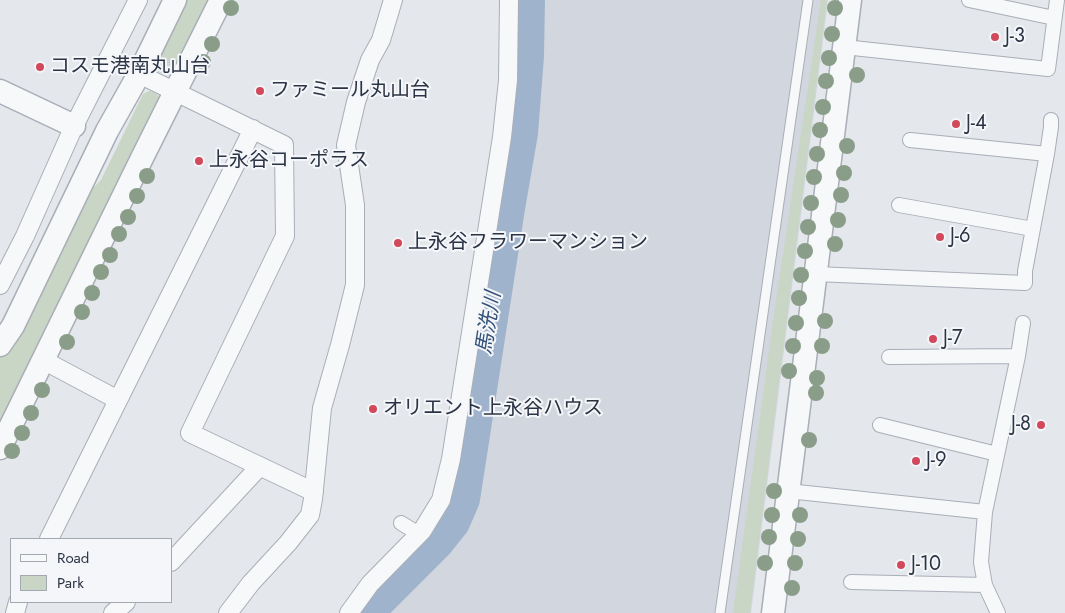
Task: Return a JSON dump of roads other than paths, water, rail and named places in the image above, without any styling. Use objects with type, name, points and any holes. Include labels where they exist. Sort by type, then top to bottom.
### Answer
[{"type":"street","points":[[0,285],[25,236],[74,126],[138,0]]},
{"type":"street","points":[[0,344],[13,326],[107,131],[139,74],[175,0]]},
{"type":"street","points":[[0,448],[221,0]]},
{"type":"street","points":[[228,613],[251,583],[288,543],[310,515],[318,489],[322,408],[340,345],[354,285],[355,205],[346,145],[356,102],[370,60],[381,40],[393,0]]},
{"type":"street","points":[[349,613],[370,584],[422,531],[441,500],[452,460],[502,137],[508,80],[509,0]]},
{"type":"street","points":[[773,613],[850,0]]},
{"type":"street","points":[[968,0],[1054,18]]},
{"type":"street","points":[[844,47],[1045,72],[1048,69],[1057,0]]},
{"type":"street","points":[[139,74],[284,146],[285,236],[190,433],[260,466],[318,489]]},
{"type":"street","points":[[0,91],[74,126]]},
{"type":"street","points":[[816,274],[1020,286],[1025,283],[1025,271],[1047,154],[1051,120]]},
{"type":"street","points":[[49,538],[253,129]]},
{"type":"street","points":[[910,140],[1047,154]]},
{"type":"street","points":[[899,205],[1033,229]]},
{"type":"street","points":[[998,613],[985,585],[981,562],[985,512],[1018,356],[1023,323]]},
{"type":"street","points":[[889,357],[1018,356]]},
{"type":"street","points":[[43,360],[118,400]]},
{"type":"street","points":[[880,425],[997,454]]},
{"type":"street","points":[[172,561],[260,466]]},
{"type":"street","points":[[788,491],[985,512]]},
{"type":"street","points":[[401,523],[419,534]]},
{"type":"street","points":[[851,582],[985,585]]},
{"type":"street","points":[[113,613],[125,603]]},
{"type":"lane","points":[[720,613],[808,0]]},
{"type":"waterway","name":"馬洗川","points":[[369,613],[375,603],[436,542],[452,522],[462,499],[520,133],[526,56],[527,0]]},
{"type":"place","name":"J-3","points":[[995,37]]},
{"type":"place","name":"コスモ港南丸山台","points":[[40,67]]},
{"type":"place","name":"ファミール丸山台","points":[[260,91]]},
{"type":"place","name":"J-4","points":[[956,124]]},
{"type":"place","name":"上永谷コーポラス","points":[[199,161]]},
{"type":"place","name":"J-6","points":[[940,237]]},
{"type":"place","name":"上永谷フラワーマンション","points":[[398,243]]},
{"type":"place","name":"J-7","points":[[933,339]]},
{"type":"place","name":"オリエント上永谷ハウス","points":[[373,409]]},
{"type":"place","name":"J-8","points":[[1041,425]]},
{"type":"place","name":"J-9","points":[[916,461]]},
{"type":"place","name":"J-10","points":[[901,565]]}]
